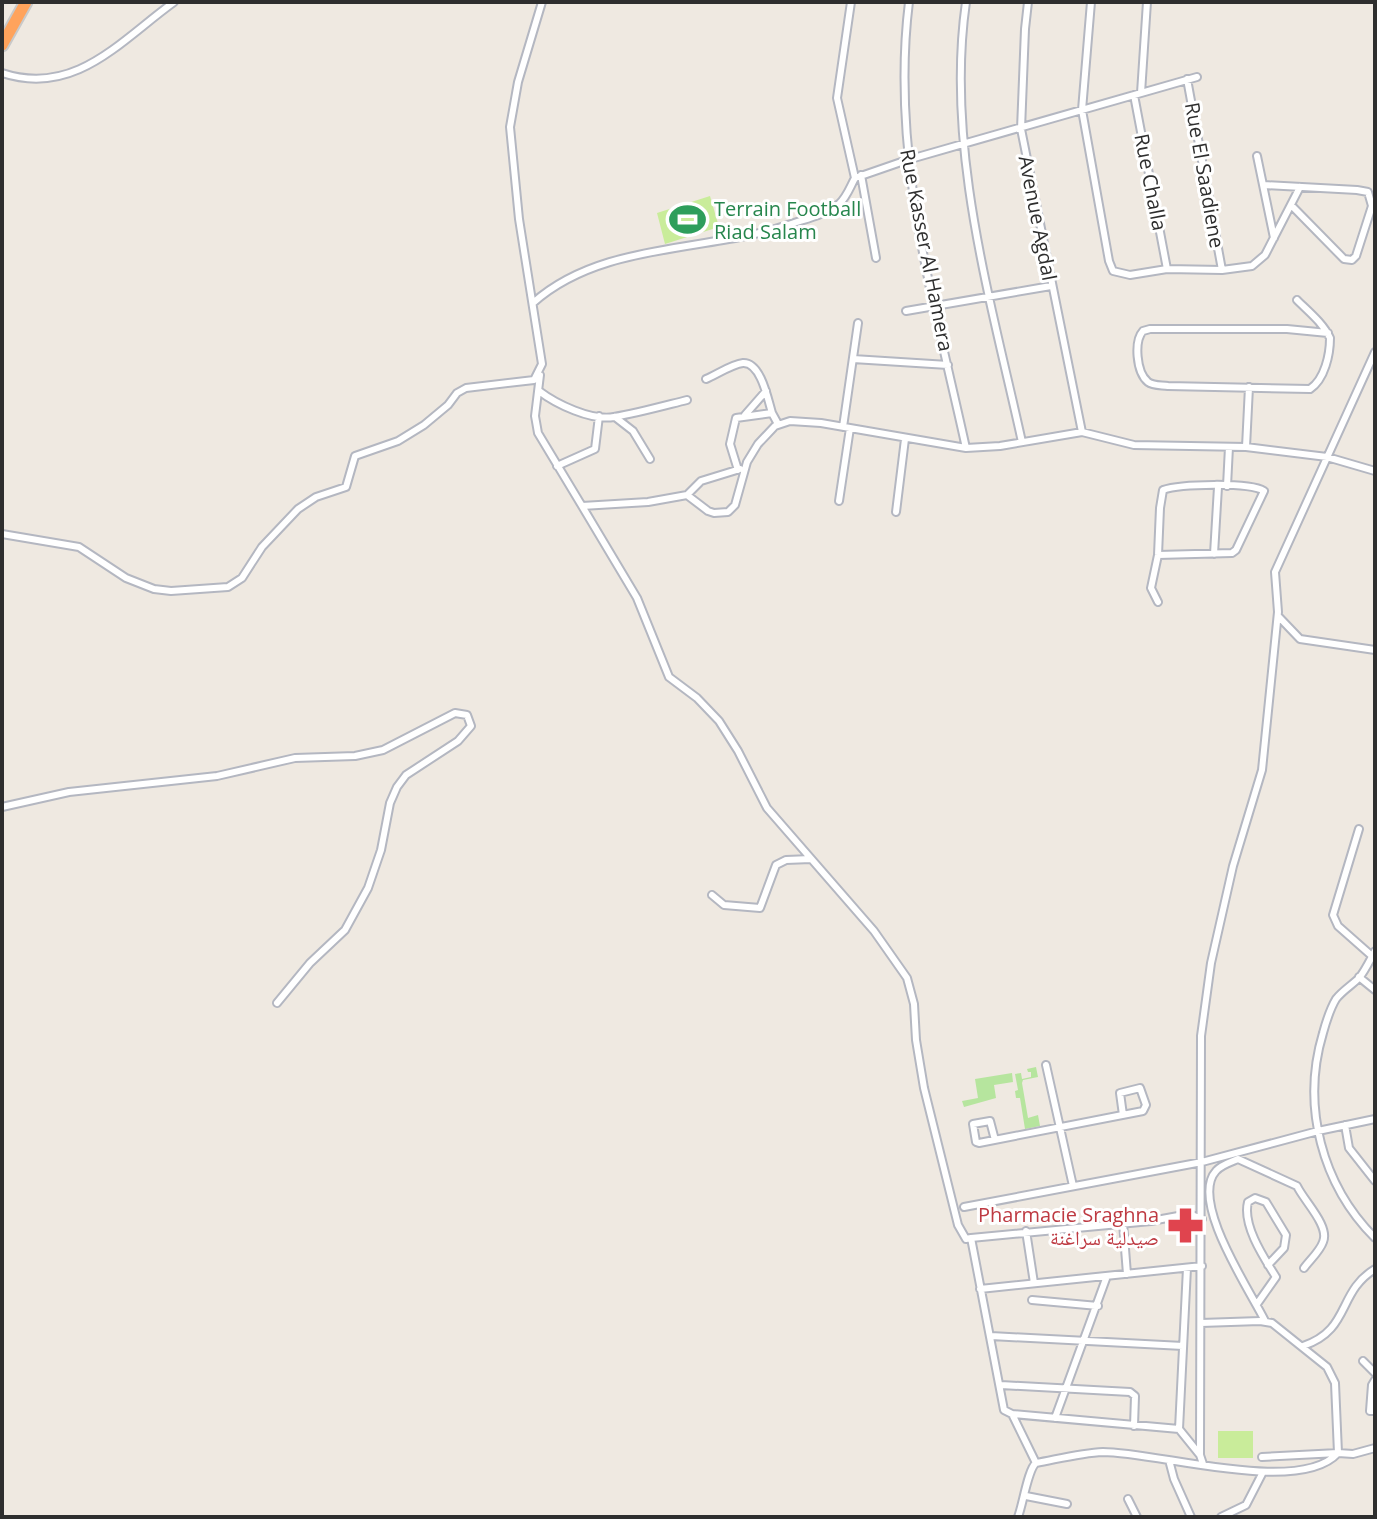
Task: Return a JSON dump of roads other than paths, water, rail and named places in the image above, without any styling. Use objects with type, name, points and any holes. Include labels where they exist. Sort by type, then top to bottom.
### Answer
[{"type":"highway","points":[[2,45],[26,2]]},
{"type":"street","points":[[2,73],[42,80],[79,70],[104,56],[174,2]]},
{"type":"street","points":[[542,2],[518,82],[510,127],[519,219],[542,364],[536,424],[557,466],[637,598],[669,677],[697,698],[719,721],[767,808],[874,931],[907,978],[914,1004],[922,1077],[961,1233],[966,1239],[1189,1214],[1202,1219]]},
{"type":"street","points":[[851,2],[837,98],[876,258]]},
{"type":"street","name":"Rue Kasser Al Hamera","points":[[909,2],[904,79],[907,160],[966,448]]},
{"type":"street","points":[[966,2],[962,65],[963,145],[1022,442]]},
{"type":"street","name":"Avenue Agdal","points":[[1028,2],[1021,129],[1082,432]]},
{"type":"street","points":[[1091,2],[1082,110],[1111,268],[1117,273],[1130,275],[1167,269],[1243,269],[1259,262],[1300,187]]},
{"type":"street","name":"Rue Challa","points":[[1147,2],[1137,94],[1167,269]]},
{"type":"street","points":[[533,303],[557,285],[609,263],[759,235],[828,211],[843,200],[858,176],[1197,77]]},
{"type":"street","name":"Rue El Saadiene","points":[[1187,79],[1222,270]]},
{"type":"street","points":[[1257,156],[1274,238]]},
{"type":"street","points":[[1264,185],[1368,192],[1372,206],[1356,256],[1352,260],[1344,259],[1291,205]]},
{"type":"street","points":[[906,311],[1051,286]]},
{"type":"street","points":[[1297,300],[1328,333],[1330,345],[1326,362],[1314,387],[1305,390],[1152,384],[1144,377],[1138,355],[1138,338],[1143,331],[1150,329],[1287,329],[1328,333]]},
{"type":"street","points":[[839,501],[858,323]]},
{"type":"street","points":[[1203,1464],[1200,1455],[1200,1062],[1207,986],[1233,866],[1262,770],[1278,615],[1274,580],[1277,562],[1352,407],[1375,352]]},
{"type":"street","points":[[853,359],[948,365]]},
{"type":"street","points":[[706,379],[747,364],[756,371],[778,424]]},
{"type":"street","points":[[2,534],[79,547],[126,578],[154,589],[171,591],[228,587],[242,578],[262,547],[298,509],[316,497],[346,487],[357,455],[398,441],[424,425],[461,390],[534,380],[540,373]]},
{"type":"street","points":[[1246,447],[1249,387]]},
{"type":"street","points":[[539,391],[565,405],[599,416],[615,417],[687,400]]},
{"type":"street","points":[[745,416],[766,391]]},
{"type":"street","points":[[741,469],[730,448],[736,418],[772,413]]},
{"type":"street","points":[[557,466],[595,449],[599,416]]},
{"type":"street","points":[[615,417],[633,431],[650,459]]},
{"type":"street","points":[[687,495],[708,511],[728,512],[735,505],[741,469],[758,444],[778,424],[800,422],[966,448],[1082,432],[1148,447],[1246,447],[1327,457],[1375,471]]},
{"type":"street","points":[[896,512],[905,439]]},
{"type":"street","points":[[1227,486],[1229,447]]},
{"type":"street","points":[[582,506],[648,502],[687,495],[701,481],[741,469]]},
{"type":"street","points":[[1158,555],[1232,553],[1264,493],[1258,488],[1227,486],[1163,490],[1158,555],[1151,588],[1158,602]]},
{"type":"street","points":[[1214,554],[1218,487]]},
{"type":"street","points":[[1278,615],[1300,639],[1375,650]]},
{"type":"street","points":[[2,807],[69,792],[217,776],[295,758],[371,754],[455,713],[467,715],[471,726],[458,741],[406,775],[397,787],[368,888],[345,930],[310,963],[277,1003]]},
{"type":"street","points":[[1359,829],[1333,915],[1338,926],[1374,955],[1359,977],[1337,998],[1319,1046],[1313,1087],[1325,1161],[1352,1210],[1375,1238]]},
{"type":"street","points":[[712,895],[724,905],[760,908],[776,865],[786,860],[811,859]]},
{"type":"street","points":[[1359,977],[1375,990]]},
{"type":"street","points":[[1046,1065],[1073,1186]]},
{"type":"street","points":[[995,1140],[990,1121],[973,1124],[977,1143],[995,1140],[1061,1128],[1123,1115],[1145,1110],[1140,1088],[1120,1093],[1123,1115]]},
{"type":"street","points":[[964,1207],[1202,1162],[1375,1119]]},
{"type":"street","points":[[1345,1125],[1349,1148],[1375,1181]]},
{"type":"street","points":[[1265,1321],[1231,1259],[1213,1218],[1211,1180],[1218,1168],[1238,1159],[1297,1186],[1325,1233],[1323,1244],[1304,1268]]},
{"type":"street","points":[[1257,1304],[1276,1277],[1268,1265],[1246,1215],[1248,1202],[1255,1198],[1266,1202],[1286,1235],[1284,1248],[1268,1265]]},
{"type":"street","points":[[1123,1223],[1127,1274]]},
{"type":"street","points":[[1026,1231],[1034,1283]]},
{"type":"street","points":[[971,1238],[1004,1410],[1012,1414],[1179,1429]]},
{"type":"street","points":[[980,1289],[1202,1266]]},
{"type":"street","points":[[1187,1268],[1179,1429],[1200,1455]]},
{"type":"street","points":[[1303,1346],[1315,1342],[1332,1329],[1343,1314],[1355,1286],[1375,1269]]},
{"type":"street","points":[[1055,1418],[1107,1276]]},
{"type":"street","points":[[1032,1300],[1098,1306]]},
{"type":"street","points":[[1018,1517],[1026,1496],[1030,1468],[1036,1463],[1101,1452],[1263,1472],[1330,1462],[1338,1453],[1334,1378],[1327,1367],[1277,1325],[1265,1321],[1201,1323]]},
{"type":"street","points":[[991,1336],[1183,1346]]},
{"type":"street","points":[[1363,1361],[1375,1373]]},
{"type":"street","points":[[1375,1380],[1370,1411],[1375,1411]]},
{"type":"street","points":[[1001,1385],[1133,1394],[1134,1426]]},
{"type":"street","points":[[1012,1414],[1036,1463]]},
{"type":"street","points":[[1262,1457],[1353,1454],[1375,1448]]},
{"type":"street","points":[[1169,1460],[1191,1517]]},
{"type":"street","points":[[1221,1517],[1249,1502],[1263,1472]]},
{"type":"street","points":[[1026,1496],[1067,1504]]},
{"type":"street","points":[[1128,1499],[1137,1517]]},
{"type":"place","name":"Terrain Football Riad Salam","points":[[688,220]]},
{"type":"place","name":"Pharmacie Sraghna صيدلية سراغنة","points":[[1185,1225]]}]
